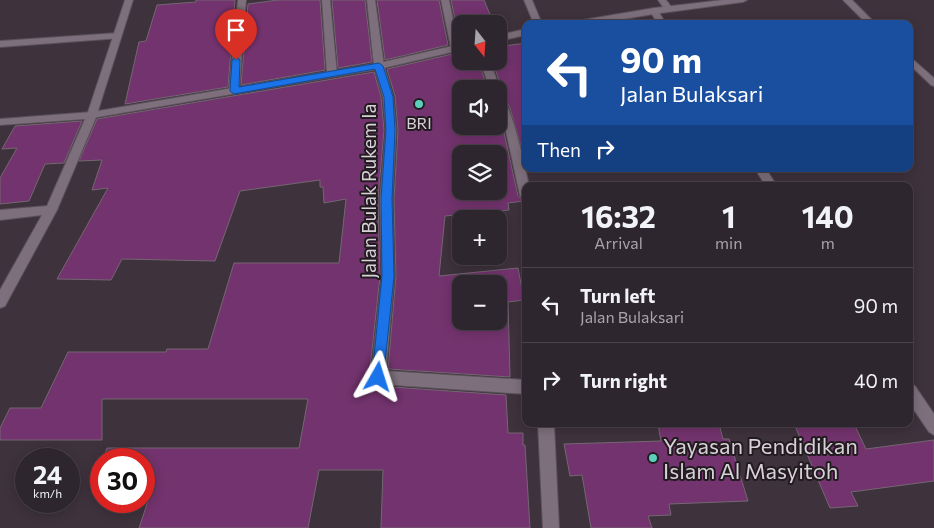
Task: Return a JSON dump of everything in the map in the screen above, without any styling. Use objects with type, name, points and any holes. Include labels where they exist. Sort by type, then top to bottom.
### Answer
[{"type":"street","points":[[0,302],[51,210],[98,114],[129,0]]},
{"type":"street","points":[[234,91],[242,0]]},
{"type":"street","points":[[326,0],[332,74]]},
{"type":"street","name":"Jalan Bulak Rukem Ia","points":[[371,0],[379,66],[388,97],[391,130],[386,199],[388,276],[378,377],[522,388]]},
{"type":"street","points":[[445,0],[452,25]]},
{"type":"street","points":[[528,0],[536,20]]},
{"type":"street","points":[[662,0],[669,9]]},
{"type":"street","points":[[600,20],[743,0]]},
{"type":"street","points":[[847,0],[868,20]]},
{"type":"street","points":[[654,11],[660,20]]},
{"type":"street","points":[[508,36],[522,33]]},
{"type":"street","points":[[0,44],[118,36]]},
{"type":"street","points":[[0,122],[124,111],[379,66],[452,48]]},
{"type":"street","points":[[913,63],[934,83]]},
{"type":"street","points":[[507,119],[523,182]]},
{"type":"street","points":[[0,214],[51,210]]},
{"type":"street","points":[[913,396],[934,427]]},
{"type":"street","points":[[546,427],[550,528]]},
{"type":"building","points":[[196,0],[235,0],[228,87],[125,104],[139,42],[146,41],[157,5],[196,2]]},
{"type":"building","points":[[278,0],[320,0],[325,70],[241,85],[248,4]]},
{"type":"building","points":[[332,0],[365,0],[372,62],[338,68]]},
{"type":"building","points":[[377,0],[439,0],[448,45],[385,60]]},
{"type":"building","points":[[451,0],[484,0],[490,15],[454,15]]},
{"type":"building","points":[[522,44],[522,150],[507,102],[507,80],[499,80],[495,70],[508,70],[508,45]]},
{"type":"building","points":[[452,54],[452,70],[481,70],[485,80],[452,80],[452,135],[505,135],[507,145],[452,145],[452,200],[507,200],[507,146],[518,196],[522,201],[508,203],[509,210],[452,210],[452,215],[445,216],[439,276],[518,268],[522,300],[508,302],[510,377],[388,369],[396,276],[394,199],[398,130],[395,96],[387,69]]},
{"type":"building","points":[[374,72],[381,97],[384,130],[378,199],[380,276],[369,378],[372,384],[378,386],[506,395],[508,433],[523,433],[530,528],[381,528],[383,470],[319,470],[308,528],[139,528],[144,513],[155,513],[155,448],[299,448],[308,399],[102,399],[102,440],[0,440],[0,428],[10,408],[41,408],[68,352],[166,352],[167,349],[208,349],[234,263],[339,263],[346,199],[324,203],[323,187],[320,187],[320,180],[240,191],[215,261],[122,259],[111,280],[57,279],[108,188],[92,190],[102,160],[79,161],[97,119]]},
{"type":"building","points":[[82,121],[64,163],[45,164],[29,201],[0,204],[0,178],[17,148],[2,149],[15,126]]},
{"type":"building","points":[[659,427],[720,427],[723,439],[729,439],[748,501],[669,504],[671,515],[648,516],[652,528],[591,528],[582,475],[570,476],[564,444],[661,441]]},
{"type":"building","points":[[795,427],[855,427],[866,449],[934,440],[934,481],[851,492],[858,506],[830,508]]},
{"type":"place","name":"BRI","points":[[419,104]]},
{"type":"place","name":"Yayasan Pendidikan Islam Al Masyitoh","points":[[653,458]]},
{"type":"route","points":[[236,60],[234,91],[379,66],[388,97],[391,130],[386,199],[388,276],[378,377]]}]
